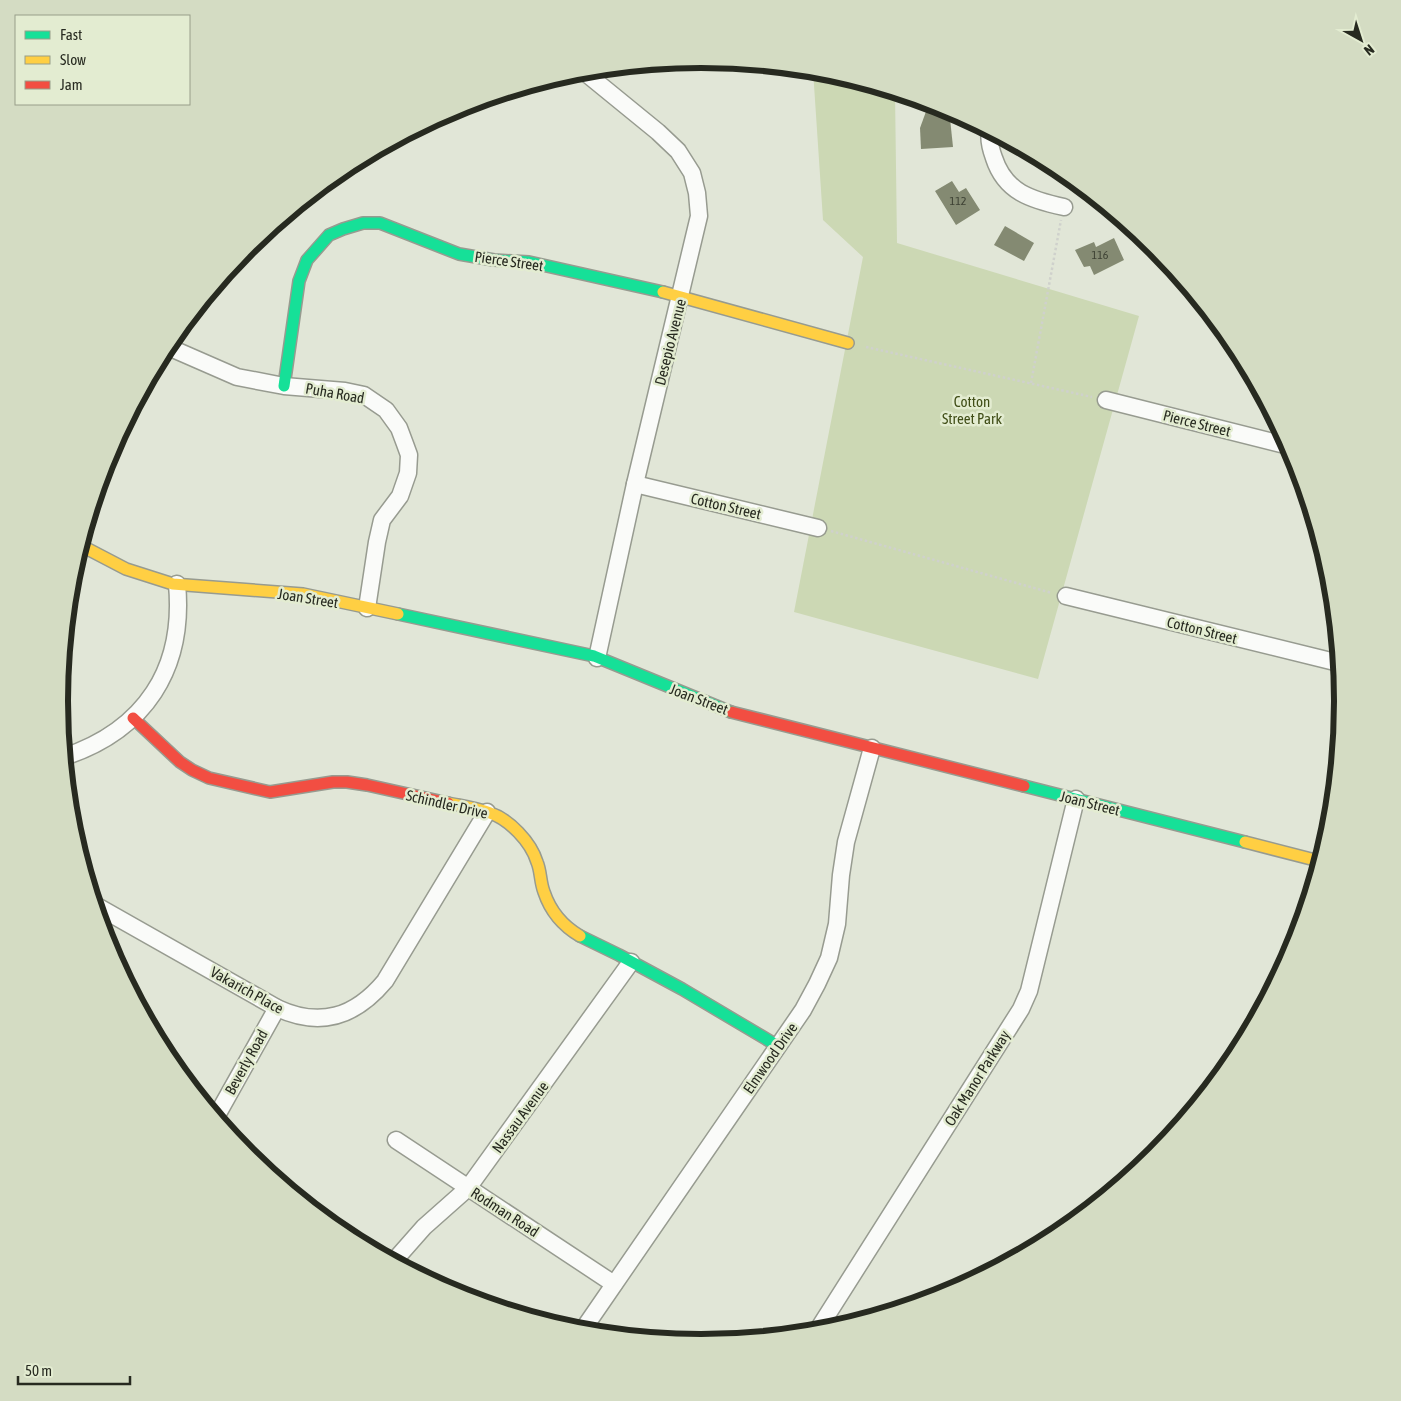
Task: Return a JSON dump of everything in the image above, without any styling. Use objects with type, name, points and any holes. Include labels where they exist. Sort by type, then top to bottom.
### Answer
[{"type":"street","name":"Desepio Avenue","points":[[591,78],[658,132],[678,152],[692,173],[697,193],[699,216],[635,484],[597,658]]},
{"type":"street","points":[[990,138],[991,151],[996,166],[1004,180],[1028,198],[1064,207]]},
{"type":"street","name":"Pierce Street","points":[[284,386],[299,281],[307,260],[329,234],[363,223],[380,223],[459,254],[494,260],[529,262],[681,296],[848,343]]},
{"type":"street","name":"Puha Road","points":[[174,349],[237,378],[284,386],[345,391],[364,395],[386,410],[399,428],[405,444],[409,456],[408,473],[400,496],[382,520],[368,608]]},
{"type":"street","name":"Pierce Street","points":[[1106,400],[1278,444]]},
{"type":"street","name":"Cotton Street","points":[[635,484],[818,528]]},
{"type":"street","name":"Joan Street","points":[[86,548],[126,569],[177,584],[303,594],[597,658],[724,710],[1313,859]]},
{"type":"street","points":[[70,755],[96,745],[108,738],[133,718],[154,692],[168,664],[177,633],[179,617],[177,584]]},
{"type":"street","name":"Cotton Street","points":[[1066,596],[1332,662]]},
{"type":"street","name":"Schindler Drive","points":[[133,718],[180,762],[192,770],[209,778],[235,785],[270,792],[333,782],[348,782],[487,812],[506,822],[520,833],[534,854],[540,870],[542,888],[549,902],[559,918],[580,938],[607,949],[682,988],[778,1046]]},
{"type":"street","name":"Elmwood Drive","points":[[587,1323],[803,1010],[817,984],[829,958],[837,924],[846,842],[872,748]]},
{"type":"street","name":"Oak Manor Parkway","points":[[823,1321],[1021,1009],[1029,991],[1076,799]]},
{"type":"street","name":"Vakarich Place","points":[[103,910],[277,1008],[296,1016],[313,1018],[330,1017],[346,1013],[361,1005],[385,981],[487,812]]},
{"type":"street","name":"Nassau Avenue","points":[[398,1256],[424,1227],[468,1188],[631,962]]},
{"type":"street","name":"Beverly Road","points":[[219,1111],[277,1008]]},
{"type":"street","name":"Rodman Road","points":[[396,1140],[614,1284]]},
{"type":"path","points":[[1031,384],[1064,207]]},
{"type":"path","points":[[848,343],[1106,400]]},
{"type":"path","points":[[818,528],[1066,596]]},
{"type":"green space","name":"Cotton Street Park","points":[[814,78],[864,89],[895,98],[897,243],[1139,316],[1038,679],[794,612],[863,257],[823,220]]},
{"type":"building","points":[[927,110],[950,119],[953,147],[921,149],[920,128]]},
{"type":"building","points":[[952,181],[959,192],[966,188],[980,210],[956,225],[935,191]]},
{"type":"building","points":[[1005,226],[1034,243],[1024,261],[994,245]]},
{"type":"building","points":[[1114,238],[1124,260],[1094,275],[1090,266],[1084,267],[1075,250],[1094,242],[1096,247]]},
{"type":"traffic: fast","points":[[284,386],[299,281],[307,260],[329,235],[363,223],[380,223],[459,254],[494,260],[529,262],[663,292]]},
{"type":"traffic: fast","points":[[398,614],[594,656],[731,712]]},
{"type":"traffic: fast","points":[[1024,786],[1245,842]]},
{"type":"traffic: fast","points":[[580,936],[682,989],[778,1046]]},
{"type":"traffic: slow","points":[[663,292],[848,343]]},
{"type":"traffic: slow","points":[[86,548],[126,569],[173,584],[303,594],[398,614]]},
{"type":"traffic: slow","points":[[448,803],[475,808],[497,816],[505,820],[525,839],[534,854],[543,888],[550,905],[563,922],[580,936]]},
{"type":"traffic: slow","points":[[1245,842],[1313,859]]},
{"type":"traffic: jam","points":[[731,712],[1024,786]]},
{"type":"traffic: jam","points":[[133,718],[180,762],[209,778],[270,792],[333,782],[347,782],[448,803]]}]
